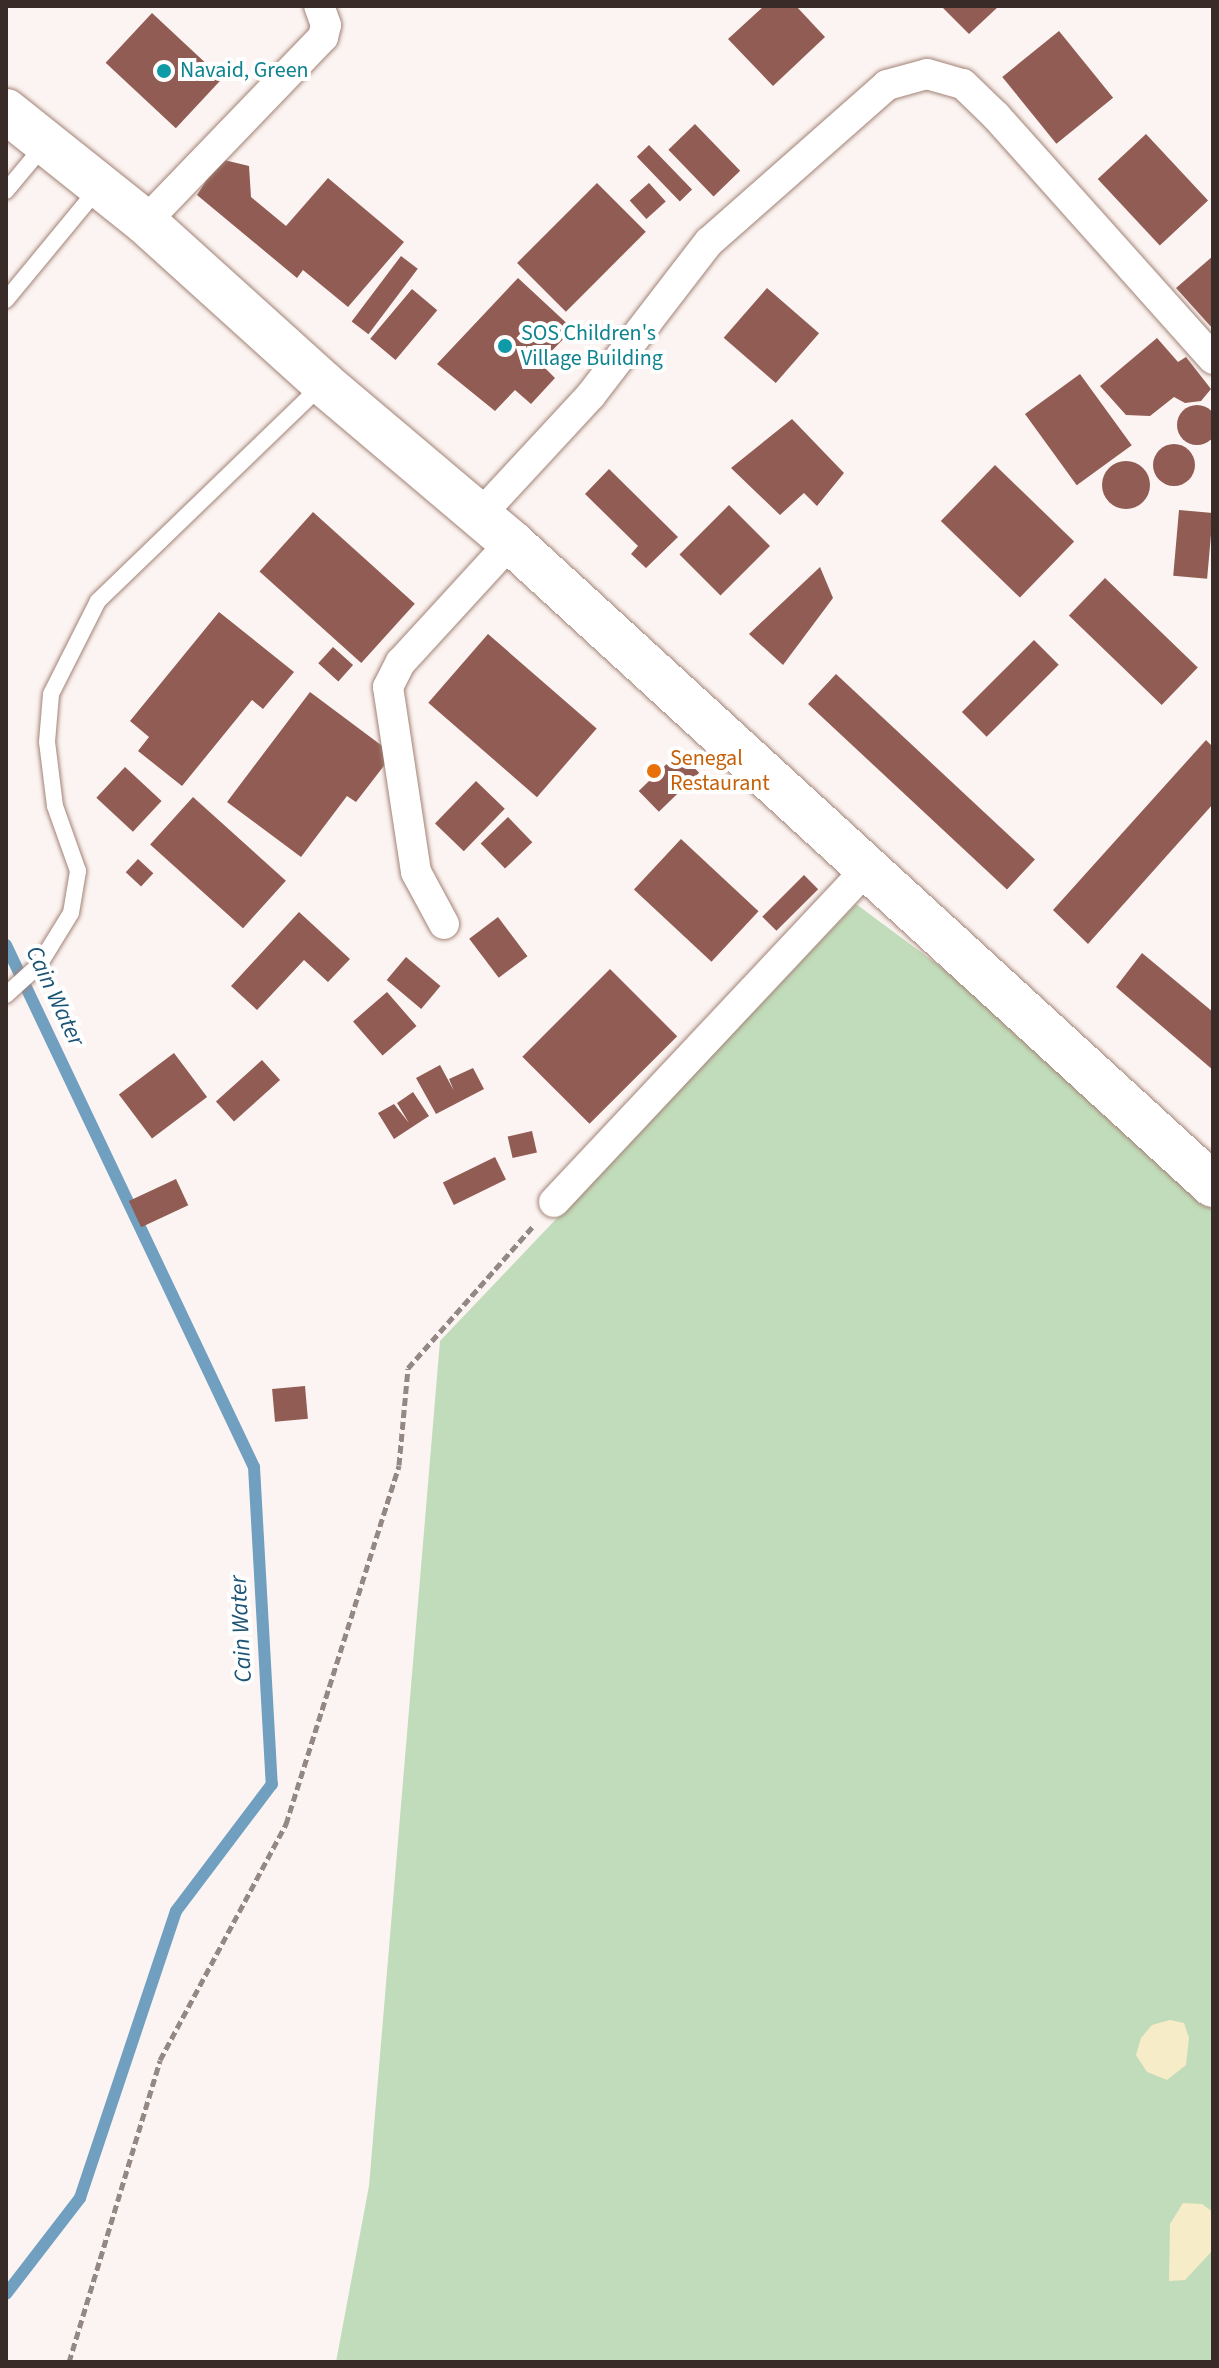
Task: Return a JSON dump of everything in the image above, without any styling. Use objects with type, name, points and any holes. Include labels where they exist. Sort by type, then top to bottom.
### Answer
[{"type":"main road","points":[[6,111],[145,222],[324,384],[496,528],[1213,1185]]},
{"type":"street","points":[[145,222],[323,37],[325,8]]},
{"type":"street","points":[[444,924],[416,872],[388,687],[401,662],[591,395],[709,242],[887,85],[927,74],[963,84],[996,116],[1213,359]]},
{"type":"street","points":[[554,1202],[868,868]]},
{"type":"lane","points":[[6,191],[45,144]]},
{"type":"lane","points":[[6,300],[100,187]]},
{"type":"lane","points":[[6,995],[39,965],[71,913],[78,871],[55,806],[47,742],[51,694],[98,601],[324,384]]},
{"type":"path","points":[[69,2362],[160,2060],[286,1824],[399,1465],[408,1368],[554,1202]]},
{"type":"green space","points":[[856,904],[1213,1169],[1213,2362],[336,2362],[369,2186],[440,1341]]},
{"type":"sand","points":[[1170,2020],[1184,2023],[1189,2038],[1186,2065],[1167,2080],[1147,2072],[1136,2055],[1141,2038],[1152,2025]]},
{"type":"sand","points":[[1183,2203],[1202,2204],[1213,2212],[1213,2250],[1185,2280],[1169,2281],[1170,2224]]},
{"type":"building","points":[[764,6],[796,6],[825,37],[773,86],[728,39]]},
{"type":"building","points":[[941,6],[999,6],[969,34]]},
{"type":"building","name":"Navaid, Green","points":[[152,13],[222,78],[176,128],[106,63]]},
{"type":"building","points":[[1059,31],[1113,98],[1056,144],[1002,77]]},
{"type":"building","points":[[695,124],[740,171],[714,196],[668,150]]},
{"type":"building","points":[[1146,134],[1208,201],[1160,246],[1098,179]]},
{"type":"building","points":[[649,145],[692,190],[680,201],[637,157]]},
{"type":"building","points":[[220,159],[249,166],[251,197],[286,226],[328,178],[404,242],[348,307],[303,270],[297,278],[197,195]]},
{"type":"building","points":[[597,183],[646,232],[566,312],[517,263]]},
{"type":"building","points":[[649,183],[666,202],[646,219],[630,200]]},
{"type":"building","points":[[401,256],[418,269],[368,334],[352,321]]},
{"type":"building","points":[[1213,256],[1213,329],[1176,288]]},
{"type":"building","name":"SOS Children's Village Building","points":[[518,278],[573,329],[540,363],[555,378],[531,404],[515,390],[495,411],[437,364]]},
{"type":"building","points":[[767,288],[819,333],[776,383],[724,338]]},
{"type":"building","points":[[412,289],[437,310],[395,360],[370,339]]},
{"type":"building","points":[[1157,338],[1178,362],[1186,357],[1211,389],[1201,401],[1185,403],[1174,397],[1150,416],[1126,415],[1100,386]]},
{"type":"building","points":[[1080,374],[1132,445],[1077,485],[1025,414]]},
{"type":"building","points":[[1197,405],[1211,411],[1217,425],[1211,439],[1197,445],[1183,439],[1177,425],[1183,411]]},
{"type":"building","points":[[792,419],[844,473],[817,506],[804,493],[780,515],[731,468]]},
{"type":"building","points":[[1174,444],[1189,450],[1195,465],[1189,480],[1174,486],[1159,480],[1153,465],[1159,450]]},
{"type":"building","points":[[1126,461],[1143,468],[1150,485],[1143,502],[1126,509],[1109,502],[1102,485],[1109,468]]},
{"type":"building","points":[[995,465],[1074,541],[1020,598],[941,521]]},
{"type":"building","points":[[609,469],[678,537],[646,568],[631,554],[638,546],[585,494]]},
{"type":"building","points":[[729,505],[770,546],[721,596],[680,554]]},
{"type":"building","points":[[1179,510],[1213,513],[1207,579],[1173,576]]},
{"type":"building","points":[[313,512],[415,604],[361,663],[259,571]]},
{"type":"building","points":[[820,567],[833,598],[783,665],[749,634]]},
{"type":"building","points":[[1105,578],[1198,668],[1162,705],[1069,615]]},
{"type":"building","points":[[219,612],[294,672],[263,709],[252,700],[182,786],[138,751],[149,737],[130,721]]},
{"type":"building","points":[[488,634],[597,728],[537,797],[428,703]]},
{"type":"building","points":[[1034,640],[1059,665],[987,737],[962,712]]},
{"type":"building","points":[[333,647],[353,665],[338,681],[318,663]]},
{"type":"building","points":[[836,674],[1035,860],[1007,889],[808,704]]},
{"type":"building","points":[[310,692],[393,754],[356,802],[347,796],[301,857],[227,802]]},
{"type":"building","points":[[1206,740],[1213,747],[1213,804],[1088,944],[1053,910]]},
{"type":"building","points":[[679,752],[699,773],[659,812],[639,791]]},
{"type":"building","points":[[125,767],[162,801],[133,832],[96,798]]},
{"type":"building","points":[[476,781],[505,809],[464,851],[435,823]]},
{"type":"building","points":[[193,797],[286,881],[243,928],[150,845]]},
{"type":"building","points":[[508,817],[532,842],[505,869],[481,843]]},
{"type":"building","points":[[681,839],[759,911],[711,962],[634,889]]},
{"type":"building","points":[[138,859],[153,873],[141,886],[126,872]]},
{"type":"building","points":[[804,875],[818,889],[776,931],[762,917]]},
{"type":"building","points":[[299,912],[350,959],[328,982],[304,960],[257,1010],[231,986]]},
{"type":"building","points":[[498,917],[527,956],[499,978],[469,939]]},
{"type":"building","points":[[1142,953],[1213,1012],[1213,1070],[1116,987]]},
{"type":"building","points":[[406,957],[440,986],[421,1009],[387,980]]},
{"type":"building","points":[[610,969],[677,1036],[589,1124],[522,1057]]},
{"type":"building","points":[[387,992],[417,1026],[383,1055],[353,1022]]},
{"type":"building","points":[[174,1053],[207,1097],[152,1138],[119,1095]]},
{"type":"building","points":[[262,1060],[280,1080],[234,1122],[216,1101]]},
{"type":"building","points":[[440,1065],[454,1091],[449,1079],[473,1068],[484,1089],[436,1114],[416,1078]]},
{"type":"building","points":[[413,1092],[429,1116],[394,1139],[378,1113],[394,1104],[409,1123],[397,1103]]},
{"type":"building","points":[[532,1131],[537,1152],[513,1158],[508,1137]]},
{"type":"building","points":[[495,1157],[506,1179],[454,1205],[443,1182]]},
{"type":"building","points":[[176,1179],[188,1205],[141,1227],[129,1201]]},
{"type":"building","points":[[305,1386],[308,1419],[275,1422],[272,1389]]},
{"type":"waterway","name":"Cain Water","points":[[6,945],[254,1467],[272,1784],[176,1911],[80,2198],[6,2294]]},
{"type":"place","name":"Navaid, Green","points":[[164,71]]},
{"type":"place","name":"SOS Children's Village Building","points":[[505,346]]},
{"type":"place","name":"Senegal Restaurant","points":[[654,771]]}]
